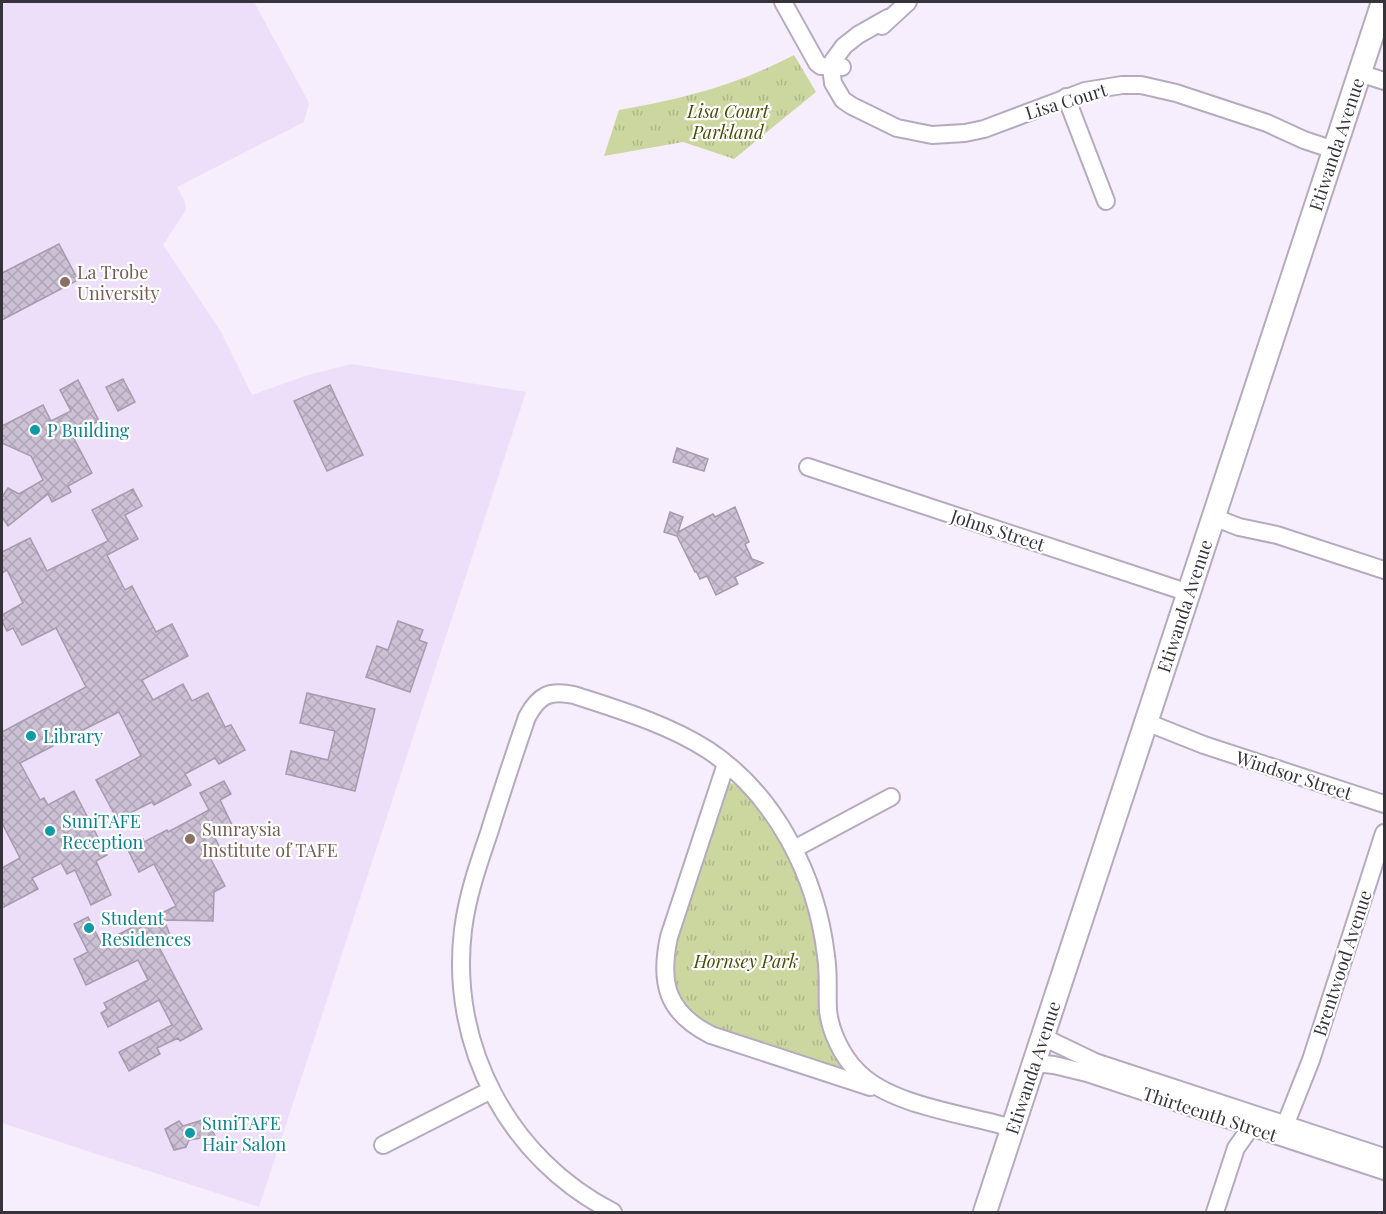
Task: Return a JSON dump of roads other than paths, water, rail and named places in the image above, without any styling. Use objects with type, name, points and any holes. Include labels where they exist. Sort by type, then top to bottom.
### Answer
[{"type":"street","points":[[783,2],[811,50],[836,65],[870,38],[888,18],[908,2]]},
{"type":"street","name":"Etiwanda Avenue","points":[[985,1212],[1383,2]]},
{"type":"street","name":"Lisa Court","points":[[836,65],[844,85],[866,112],[897,128],[914,132],[948,135],[984,129],[1066,98],[1103,87],[1141,86],[1176,93],[1336,144]]},
{"type":"street","points":[[1361,69],[1384,71]]},
{"type":"street","points":[[1361,69],[1384,81]]},
{"type":"street","points":[[1066,98],[1106,201]]},
{"type":"street","name":"Johns Street","points":[[808,467],[1189,593]]},
{"type":"street","points":[[1215,513],[1243,519],[1277,535],[1384,570]]},
{"type":"street","points":[[613,1212],[571,1187],[545,1165],[506,1117],[476,1055],[467,1025],[461,984],[463,929],[475,874],[527,717],[532,707],[544,696],[562,693],[574,695],[656,723],[692,741],[726,764],[763,802],[794,849],[808,878],[820,915],[827,960],[828,1011],[838,1042],[855,1070],[885,1092]]},
{"type":"street","name":"Windsor Street","points":[[1145,726],[1384,804]]},
{"type":"street","points":[[726,764],[669,937],[664,959],[664,974],[671,998],[683,1016],[695,1027],[711,1035],[948,1112],[982,1119],[1011,1133]]},
{"type":"street","points":[[794,849],[891,797]]},
{"type":"street","name":"Brentwood Avenue","points":[[1288,1132],[1384,833]]},
{"type":"street","name":"Thirteenth Street","points":[[1043,1037],[1095,1062],[1288,1132],[1384,1171]]},
{"type":"street","name":"Thirteenth Street","points":[[1035,1063],[1087,1073],[1246,1118]]},
{"type":"street","points":[[383,1145],[491,1090]]},
{"type":"street","points":[[1215,1212],[1246,1118]]},
{"type":"street","name":"Thirteenth Street","points":[[1288,1132],[1384,1157]]},
{"type":"place","name":"La Trobe University","points":[[65,282]]},
{"type":"place","name":"P Building","points":[[35,430]]},
{"type":"place","name":"Library","points":[[31,736]]},
{"type":"place","name":"SuniTAFE Reception","points":[[50,831]]},
{"type":"place","name":"Sunraysia Institute of TAFE","points":[[190,839]]},
{"type":"place","name":"Student Residences","points":[[89,928]]},
{"type":"place","name":"SuniTAFE Hair Salon","points":[[190,1133]]},
{"type":"park label","name":"Lisa Court Parkland","points":[[728,121]]},
{"type":"park label","name":"Hornsey Park","points":[[746,961]]}]
